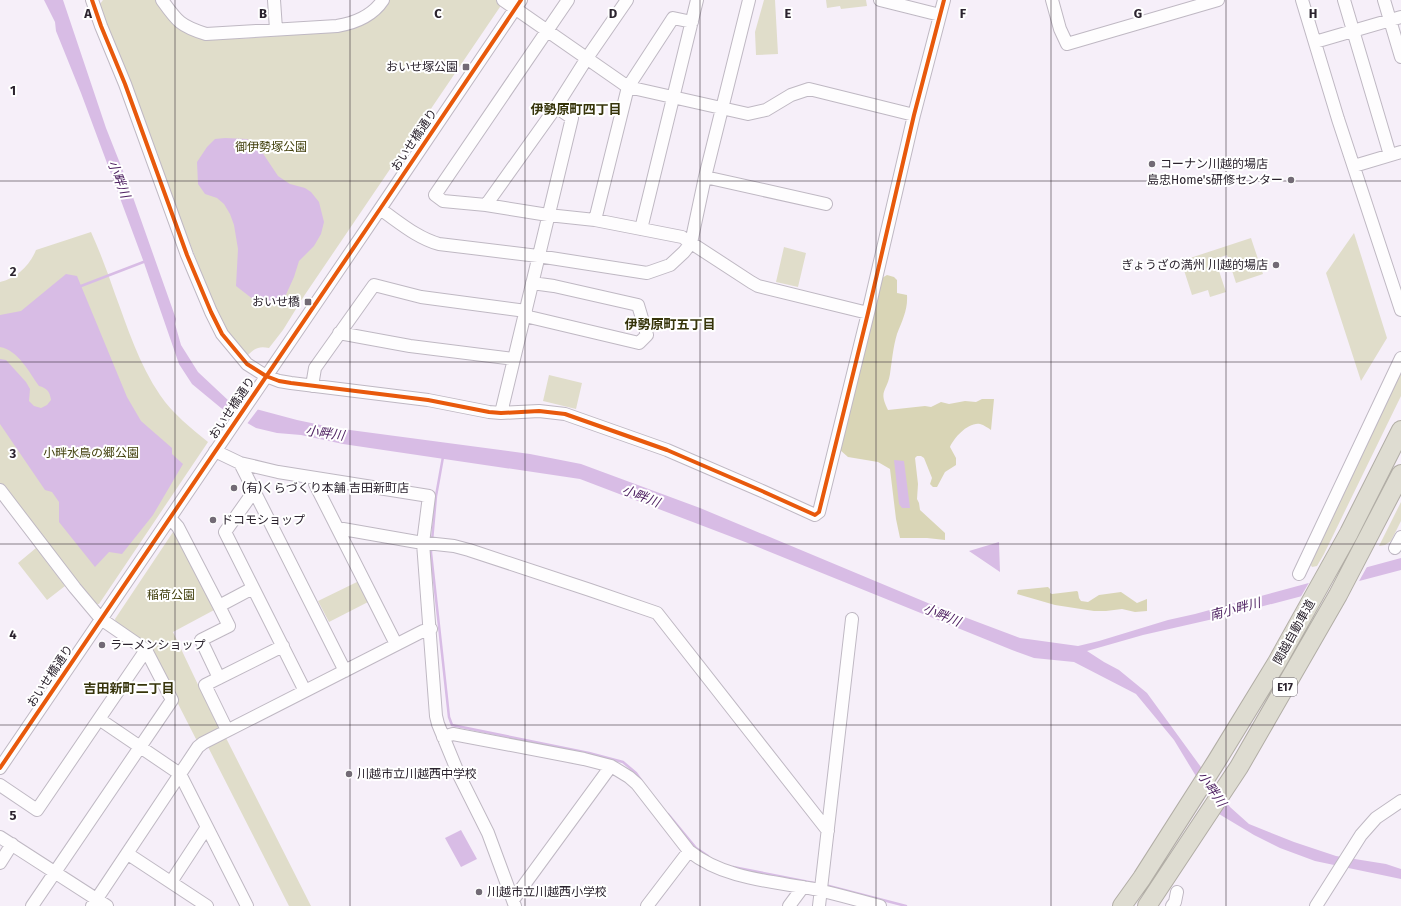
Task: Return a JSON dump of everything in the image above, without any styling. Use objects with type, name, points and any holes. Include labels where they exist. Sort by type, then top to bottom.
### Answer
[{"type":"highway","name":"関越自動車道","points":[[1122,906],[1142,878],[1216,762],[1276,664],[1329,569],[1401,430]]},
{"type":"highway","name":"関越自動車道","points":[[1147,906],[1168,890],[1338,595],[1401,474]]},
{"type":"street","points":[[92,0],[100,26],[125,84],[188,255],[211,312],[222,334],[247,364],[264,380],[428,400],[489,412],[501,413],[539,411],[565,414],[667,450],[815,515],[819,512],[868,313],[914,115],[944,0]]},
{"type":"street","points":[[162,0],[174,18],[188,28],[206,34],[349,24],[370,14],[380,6],[383,0]]},
{"type":"street","points":[[274,0],[276,29]]},
{"type":"street","points":[[503,0],[518,4],[548,30],[628,87],[748,114],[766,110],[791,95],[809,89],[914,115]]},
{"type":"street","points":[[568,0],[435,195],[443,200],[595,220],[682,237],[758,286],[868,313]]},
{"type":"street","points":[[486,205],[556,107],[587,58],[627,0]]},
{"type":"street","points":[[642,229],[697,0]]},
{"type":"street","points":[[380,209],[428,241],[439,244],[538,256],[647,273],[670,265],[691,243],[705,177],[749,0]]},
{"type":"street","points":[[880,0],[940,15]]},
{"type":"street","points":[[1052,0],[1066,44],[1218,0]]},
{"type":"street","points":[[1302,0],[1354,166],[1399,297],[1401,310]]},
{"type":"street","points":[[1344,0],[1395,153],[1354,166]]},
{"type":"street","points":[[1384,0],[1396,19],[1401,57]]},
{"type":"street","name":"おいせ橋通り","points":[[0,768],[518,4]]},
{"type":"street","points":[[595,220],[628,87],[673,18],[692,22]]},
{"type":"street","points":[[1315,42],[1396,19]]},
{"type":"street","points":[[501,413],[572,118],[556,107]]},
{"type":"street","points":[[705,177],[826,204]]},
{"type":"street","points":[[312,386],[315,368],[374,285],[421,297],[525,314],[639,343],[646,335],[638,305],[554,286],[532,283]]},
{"type":"street","points":[[339,334],[410,346],[514,359]]},
{"type":"street","points":[[1299,574],[1401,358]]},
{"type":"street","points":[[218,447],[240,463],[278,472],[429,496],[423,542],[436,716],[459,775],[488,833],[514,903]]},
{"type":"street","points":[[240,463],[345,670]]},
{"type":"street","points":[[315,478],[315,484],[396,644]]},
{"type":"street","points":[[0,490],[75,588],[101,619],[146,650],[172,700],[32,906]]},
{"type":"street","points":[[254,491],[225,532],[305,691]]},
{"type":"street","points":[[170,518],[178,527],[229,626],[201,640],[219,678]]},
{"type":"street","points":[[339,531],[343,529],[454,546],[488,555],[657,613],[828,831]]},
{"type":"street","points":[[1395,548],[1401,537]]},
{"type":"street","points":[[219,606],[253,588]]},
{"type":"street","points":[[819,906],[852,619]]},
{"type":"street","points":[[94,902],[128,854],[198,747],[227,730],[396,644],[422,631],[430,629]]},
{"type":"street","points":[[227,730],[205,685],[283,646]]},
{"type":"street","points":[[0,785],[37,810],[146,650]]},
{"type":"street","points":[[99,719],[180,774],[247,906]]},
{"type":"street","points":[[444,737],[453,734],[480,738],[584,759],[611,766],[629,777],[637,784],[689,851],[713,866],[732,874],[803,887],[880,906]]},
{"type":"street","points":[[514,903],[611,766]]},
{"type":"street","points":[[1316,906],[1360,837],[1376,818],[1401,801]]},
{"type":"street","points":[[170,882],[207,827]]},
{"type":"street","points":[[0,837],[55,872],[94,902],[107,906]]},
{"type":"street","points":[[0,863],[12,844]]},
{"type":"street","points":[[647,906],[689,851]]},
{"type":"street","points":[[128,854],[208,906]]},
{"type":"street","points":[[789,906],[803,887]]},
{"type":"street","points":[[1168,890],[1175,902],[1172,906]]},
{"type":"green space","name":"御伊勢塚公園","points":[[103,0],[155,0],[157,3],[212,39],[238,39],[319,32],[389,0],[496,0],[502,4],[304,296],[283,330],[269,348],[257,348],[248,355],[227,332],[209,298],[205,282],[167,185],[157,152],[143,124],[101,16],[100,4]]},
{"type":"green space","points":[[764,0],[775,0],[778,54],[756,55],[755,32]]},
{"type":"green space","points":[[826,0],[866,0],[867,6],[841,9],[840,6],[827,8]]},
{"type":"green space","name":"小畔水鳥の郷公園","points":[[91,232],[104,263],[134,346],[146,371],[160,395],[171,408],[182,420],[208,442],[99,604],[94,604],[0,485],[0,282],[17,275],[30,261],[36,250]]},
{"type":"green space","points":[[1354,233],[1387,338],[1361,381],[1326,273]]},
{"type":"green space","points":[[1251,238],[1263,274],[1236,283],[1227,255],[1215,259],[1226,292],[1210,297],[1208,290],[1192,295],[1181,261]]},
{"type":"green space","points":[[784,247],[806,253],[798,287],[776,282]]},
{"type":"green space","points":[[1401,370],[1401,396],[1324,554],[1317,566],[1312,567],[1310,564]]},
{"type":"green space","points":[[549,375],[582,383],[576,409],[543,401]]},
{"type":"green space","points":[[1401,502],[1401,521],[1391,541],[1385,545],[1379,546]]},
{"type":"green space","name":"稲荷公園","points":[[173,532],[177,535],[216,609],[173,632],[219,729],[197,741],[149,647],[117,626],[115,619]]},
{"type":"green space","points":[[36,548],[65,586],[47,600],[18,563]]},
{"type":"green space","points":[[359,581],[370,601],[329,622],[318,601]]},
{"type":"green space","points":[[225,736],[311,906],[289,906],[207,745]]},
{"type":"shaded area","points":[[887,275],[894,277],[897,280],[897,293],[907,295],[907,306],[897,334],[889,380],[883,395],[888,410],[925,406],[931,407],[941,402],[949,404],[965,401],[976,402],[982,399],[994,399],[991,430],[981,424],[975,424],[966,428],[958,435],[950,447],[956,458],[956,465],[945,472],[937,487],[933,487],[930,484],[932,478],[924,458],[917,456],[915,458],[918,484],[917,499],[920,510],[945,533],[945,540],[900,538],[896,519],[890,469],[878,462],[848,457],[840,450],[882,278]]},
{"type":"shaded area","points":[[1048,587],[1050,589],[1050,593],[1052,594],[1077,591],[1081,601],[1088,602],[1099,595],[1121,592],[1137,603],[1147,599],[1147,611],[1135,612],[1122,609],[1094,611],[1055,605],[1017,594],[1018,590]]},
{"type":"water","points":[[44,0],[63,0],[106,128],[129,186],[176,319],[175,324],[181,345],[198,372],[230,402],[297,420],[335,428],[530,454],[581,464],[700,508],[935,606],[1020,638],[1078,646],[1168,620],[1401,558],[1401,570],[1222,617],[1143,635],[1087,651],[1119,670],[1147,693],[1230,807],[1249,824],[1294,842],[1336,856],[1386,864],[1401,869],[1401,879],[1315,861],[1280,848],[1254,835],[1219,814],[1174,740],[1136,694],[1074,662],[1034,658],[1012,650],[753,545],[580,479],[343,444],[301,435],[277,433],[256,428],[221,408],[192,384],[179,364],[143,260],[81,93],[56,31],[55,22]]},
{"type":"water","points":[[215,139],[247,139],[258,146],[278,176],[290,184],[305,188],[311,192],[319,202],[324,222],[321,234],[314,246],[299,261],[294,277],[284,299],[277,305],[258,303],[236,286],[238,249],[234,225],[230,214],[224,204],[217,198],[205,194],[198,184],[197,162],[207,147]]},
{"type":"water","name":"小畔水鳥の郷公園","points":[[66,274],[77,276],[127,397],[141,421],[172,448],[172,454],[183,464],[153,515],[122,554],[109,552],[95,567],[59,522],[59,502],[52,492],[45,490],[0,424],[0,359],[6,360],[26,382],[30,389],[29,401],[34,406],[41,408],[47,405],[51,400],[48,391],[39,386],[18,357],[12,352],[0,347],[0,315],[21,311]]},
{"type":"water","points":[[894,460],[904,461],[910,508],[902,508],[899,504]]},
{"type":"water","points":[[999,542],[1000,572],[969,551]]},
{"type":"water","points":[[461,830],[477,859],[461,867],[445,838]]},
{"type":"pier","points":[[237,402],[259,408],[246,425],[228,414]]},
{"type":"pier","points":[[1368,565],[1358,583],[1300,598],[1310,581]]},
{"type":"waterway","points":[[81,286],[146,261]]},
{"type":"waterway","points":[[432,541],[436,496],[443,457]]},
{"type":"waterway","points":[[431,548],[449,717],[452,725],[589,753],[623,762],[636,773],[641,780]]},
{"type":"waterway","points":[[668,814],[696,848],[708,856]]},
{"type":"waterway","points":[[733,867],[814,883]]},
{"type":"waterway","points":[[825,885],[906,906]]},
{"type":"cycle path","points":[[92,0],[125,84],[187,255],[211,312],[222,334],[247,364],[266,376],[279,381],[291,383],[428,400],[489,412],[501,413],[539,411],[565,414],[667,450],[815,515],[819,512],[868,313],[914,115],[944,0]]},
{"type":"cycle path","points":[[0,768],[521,0]]},
{"type":"place","name":"おいせ塚公園","points":[[466,67]]},
{"type":"place","name":"コーナン川越的場店","points":[[1152,164]]},
{"type":"place","name":"島忠Home's研修センター","points":[[1291,180]]},
{"type":"place","name":"ぎょうざの満州 川越的場店","points":[[1276,265]]},
{"type":"place","name":"おいせ橋","points":[[308,302]]},
{"type":"place","name":"(有)くらづくり本舗 吉田新町店","points":[[234,488]]},
{"type":"place","name":"ドコモショップ","points":[[213,520]]},
{"type":"place","name":"ラーメンショップ","points":[[102,645]]},
{"type":"place","name":"川越市立川越西中学校","points":[[349,774]]},
{"type":"place","name":"川越市立川越西小学校","points":[[479,892]]},
{"type":"district","name":"伊勢原町四丁目","points":[[576,109]]},
{"type":"district","name":"伊勢原町五丁目","points":[[670,324]]},
{"type":"district","name":"吉田新町二丁目","points":[[129,688]]},
{"type":"water label","name":"小畔川","points":[[119,179]]},
{"type":"water label","name":"小畔川","points":[[325,433]]},
{"type":"water label","name":"小畔川","points":[[641,496]]},
{"type":"water label","name":"南小畔川","points":[[1235,609]]},
{"type":"water label","name":"小畔川","points":[[942,615]]},
{"type":"water label","name":"小畔川","points":[[1212,789]]}]
